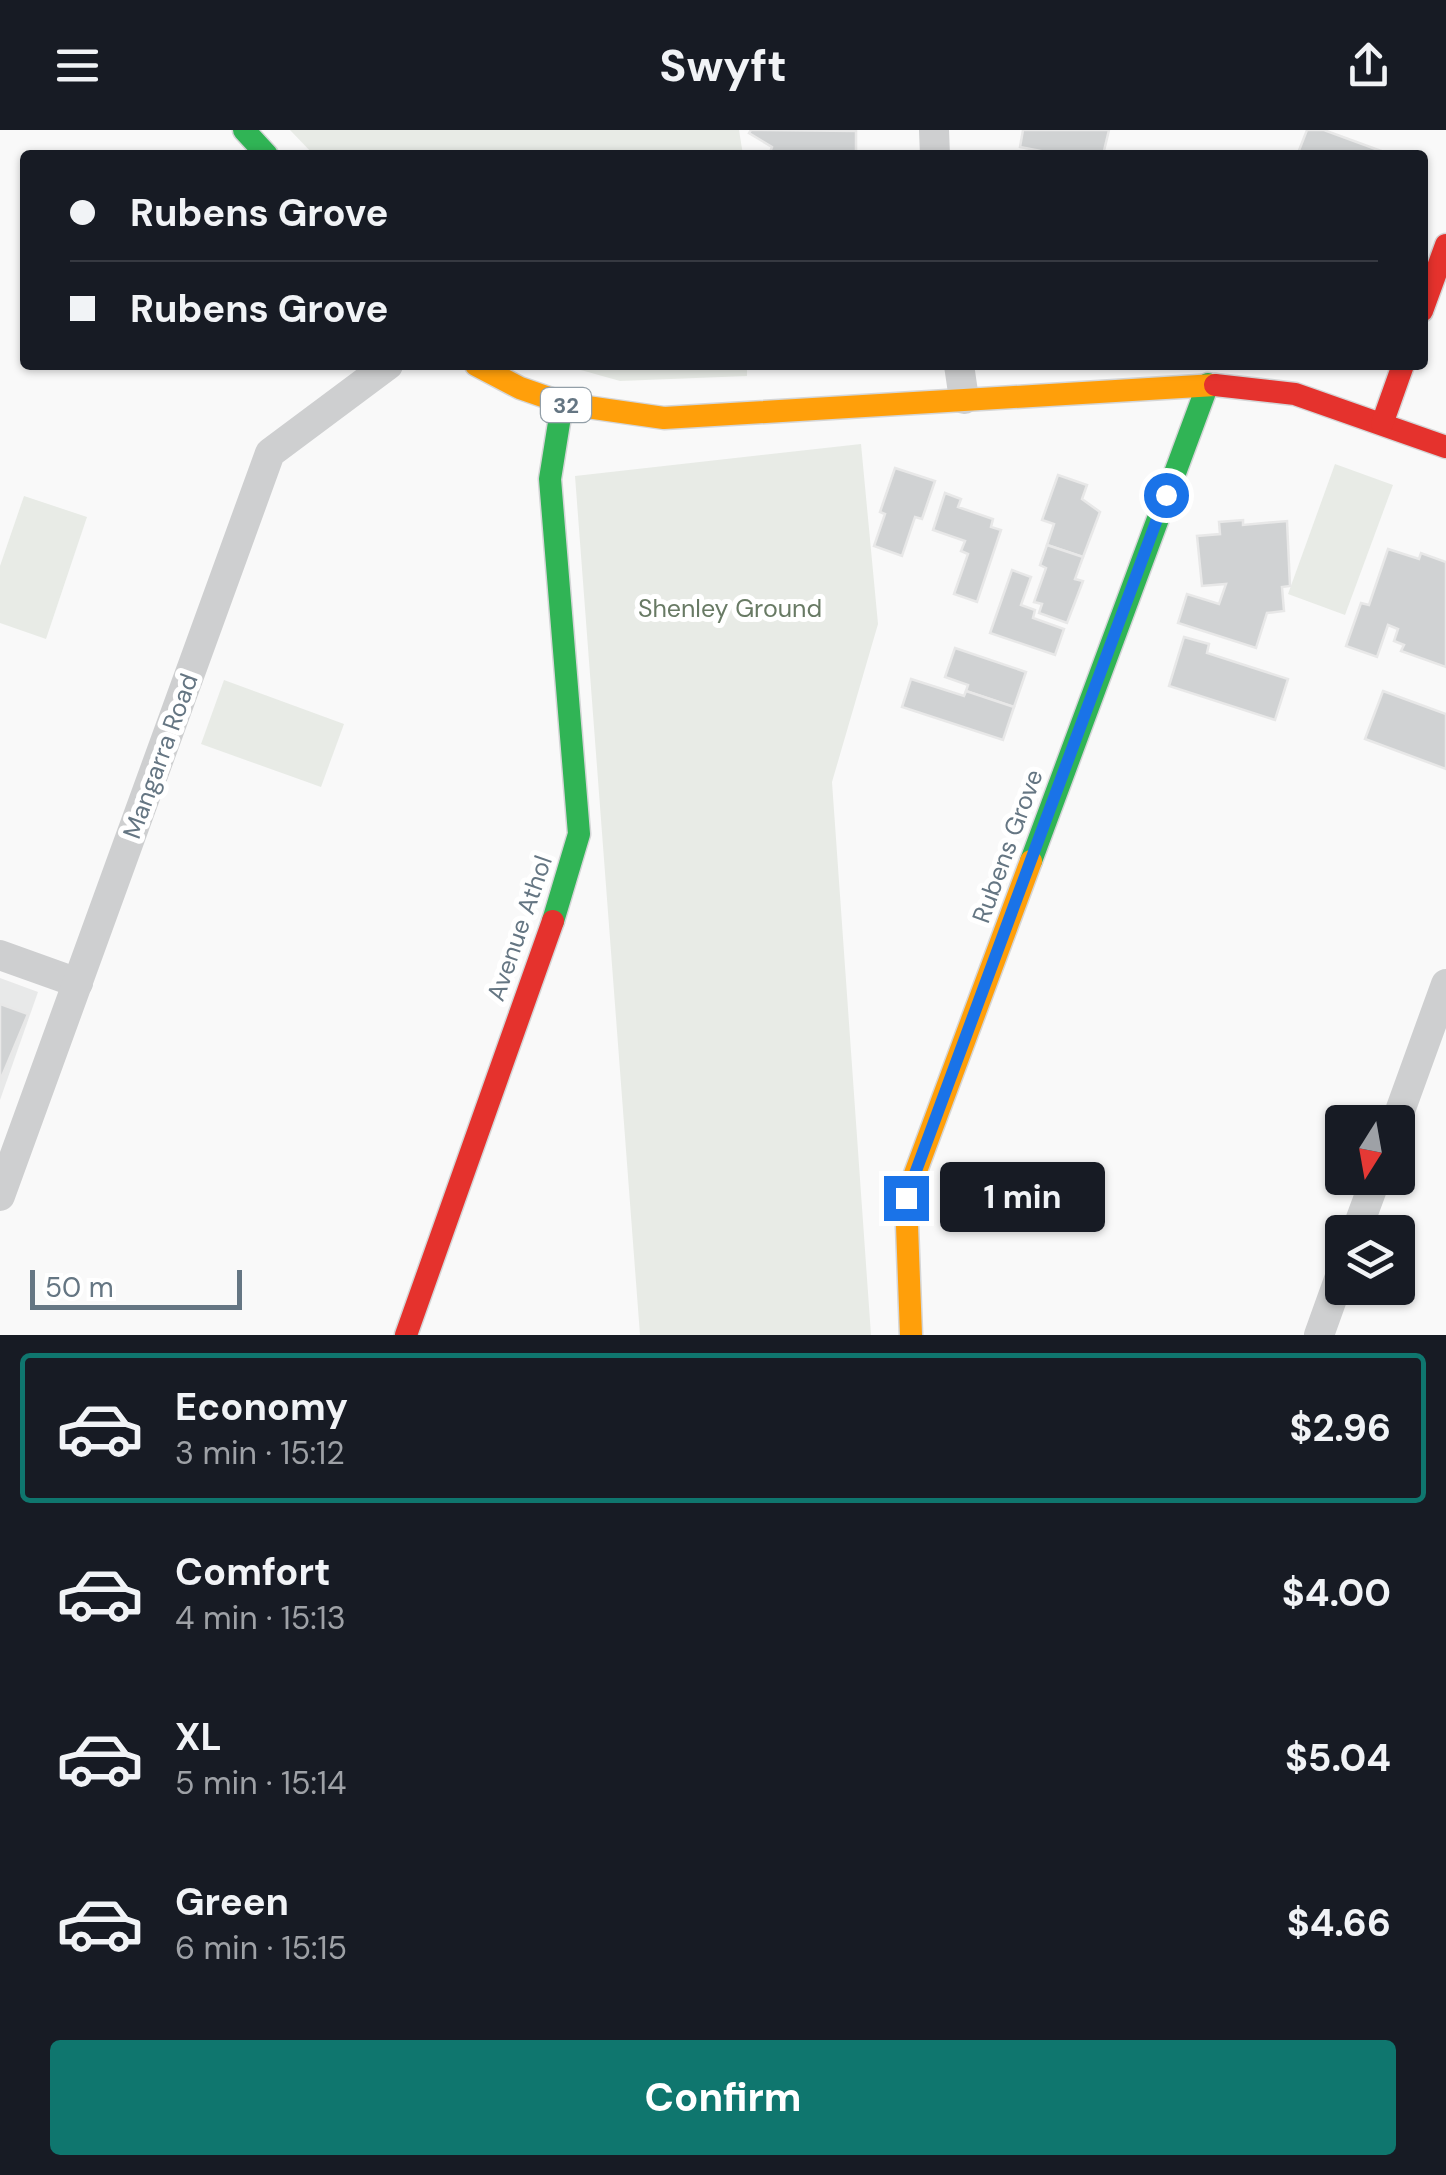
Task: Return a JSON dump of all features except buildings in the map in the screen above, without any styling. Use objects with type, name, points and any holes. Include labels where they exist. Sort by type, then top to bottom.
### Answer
[{"type":"street","points":[[244,130],[262,150]]},
{"type":"street","points":[[1428,294],[1446,245]]},
{"type":"street","name":"Mangarra Road","points":[[0,1196],[270,453],[381,370]]},
{"type":"street","name":"32","points":[[484,370],[505,384],[562,404],[606,414],[664,418],[1208,384],[1295,394],[1446,447]]},
{"type":"street","points":[[960,370],[964,399]]},
{"type":"street","points":[[1382,424],[1401,370]]},
{"type":"street","name":"Rubens Grove","points":[[911,1335],[906,1198],[1208,384]]},
{"type":"street","name":"Avenue Athol","points":[[406,1335],[571,870],[579,834],[550,479],[562,404]]},
{"type":"street","points":[[0,955],[78,983]]},
{"type":"street","points":[[1402,1105],[1446,984]]},
{"type":"street","points":[[1319,1335],[1330,1305]]},
{"type":"shaded area","points":[[0,978],[38,992],[0,1100]]},
{"type":"green space","points":[[290,130],[739,130],[742,150],[309,150]]},
{"type":"green space","points":[[581,370],[747,370],[747,376],[620,381]]},
{"type":"green space","name":"Shenley Ground","points":[[861,444],[878,624],[832,782],[871,1335],[640,1335],[575,476]]},
{"type":"green space","points":[[1335,464],[1393,485],[1345,615],[1288,594]]},
{"type":"green space","points":[[24,496],[87,517],[46,639],[0,623],[0,566]]},
{"type":"green space","points":[[224,680],[344,724],[321,787],[201,744]]},
{"type":"traffic: fast","points":[[244,130],[262,150]]},
{"type":"traffic: fast","points":[[1031,861],[1208,384]]},
{"type":"traffic: fast","points":[[553,921],[579,834],[550,479],[562,404]]},
{"type":"traffic: slow","points":[[486,370],[520,388],[566,404],[664,418],[1215,385]]},
{"type":"traffic: slow","points":[[911,1335],[906,1198],[1031,861]]},
{"type":"traffic: jam","points":[[1428,294],[1446,245]]},
{"type":"traffic: jam","points":[[1382,424],[1401,370]]},
{"type":"traffic: jam","points":[[1215,385],[1295,394],[1446,447]]},
{"type":"traffic: jam","points":[[406,1335],[553,921]]},
{"type":"route","points":[[906,1198],[1166,495]]}]
